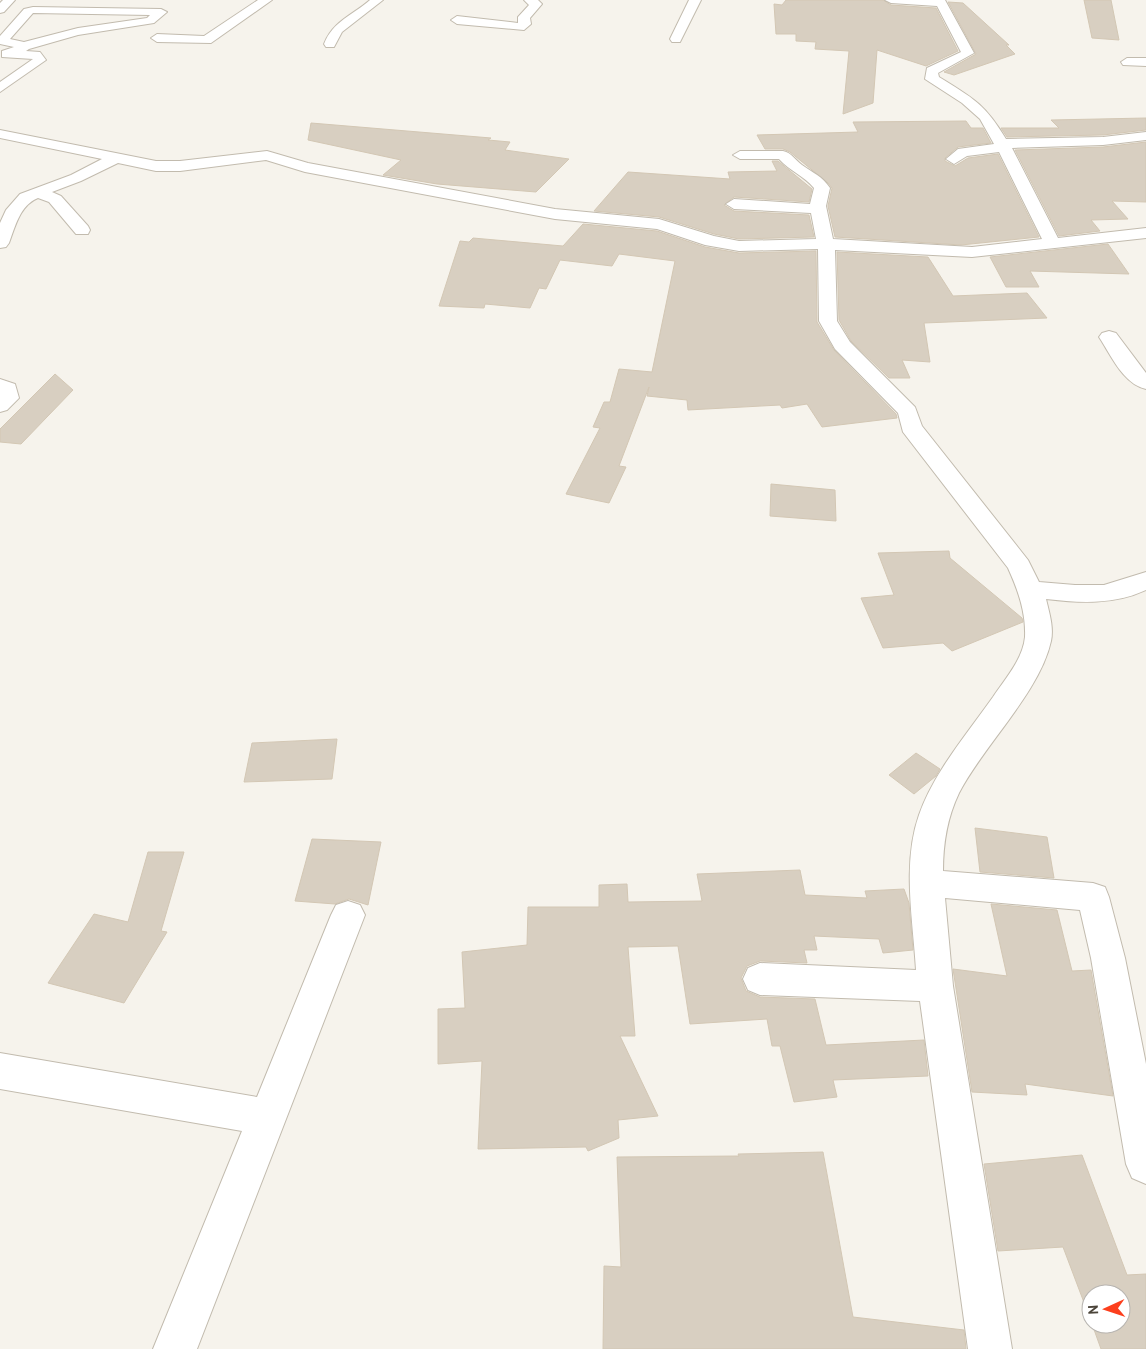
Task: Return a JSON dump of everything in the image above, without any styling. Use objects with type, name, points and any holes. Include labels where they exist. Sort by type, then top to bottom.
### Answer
[{"type":"street","points":[[0,10],[9,0]]},
{"type":"street","points":[[157,38],[207,40],[250,9],[266,0]]},
{"type":"street","points":[[330,44],[337,28],[377,0]]},
{"type":"street","points":[[458,20],[520,28],[525,24],[524,17],[536,4],[530,0]]},
{"type":"street","points":[[676,39],[695,0]]},
{"type":"street","points":[[891,0],[940,2],[968,53],[932,71],[932,79],[978,108],[1003,146],[1052,243]]},
{"type":"street","points":[[6,54],[24,46],[112,26],[150,21],[161,12],[28,11],[2,41],[24,46]]},
{"type":"street","points":[[15,27],[112,26]]},
{"type":"street","points":[[2,85],[40,60],[36,55],[6,54]]},
{"type":"street","points":[[1127,62],[1146,62]]},
{"type":"street","points":[[0,134],[116,158],[167,166],[253,156],[272,156],[313,168],[555,214],[659,224],[710,242],[739,246],[826,244],[972,252],[1146,233]]},
{"type":"street","points":[[954,158],[963,152],[1003,146],[1103,141],[1146,136]]},
{"type":"street","points":[[740,155],[778,154],[787,157],[796,168],[813,177],[820,184],[823,192],[819,209],[826,244],[828,321],[833,332],[854,357],[908,411],[911,427],[1019,566],[1030,589],[1037,614],[1038,639],[1029,666],[946,788],[934,816],[927,848],[927,883],[936,986],[990,1349]]},
{"type":"street","points":[[0,243],[19,203],[37,192],[76,178],[116,158]]},
{"type":"street","points":[[37,192],[55,198],[82,230]]},
{"type":"street","points":[[555,214],[565,199]]},
{"type":"street","points":[[734,204],[819,209]]},
{"type":"street","points":[[1109,337],[1129,368],[1138,378],[1146,383]]},
{"type":"street","points":[[0,385],[8,388],[9,398],[0,406]]},
{"type":"street","points":[[1030,589],[1079,595],[1112,594],[1130,589],[1146,580]]},
{"type":"street","points":[[927,883],[1093,897],[1108,958],[1146,1164]]},
{"type":"street","points":[[175,1349],[348,916]]},
{"type":"street","points":[[760,978],[936,986]]},
{"type":"street","points":[[0,1071],[267,1117]]},
{"type":"building","points":[[786,0],[883,0],[891,5],[936,8],[958,51],[926,66],[877,50],[873,103],[843,114],[849,51],[815,49],[816,42],[796,41],[796,34],[776,34],[774,4],[782,5]]},
{"type":"building","points":[[1084,0],[1111,0],[1119,40],[1092,38]]},
{"type":"building","points":[[948,2],[963,3],[1009,45],[1006,45],[1015,54],[954,75],[944,72],[976,54]]},
{"type":"building","points":[[1146,118],[1146,130],[1103,135],[1007,137],[1001,128],[1059,128],[1051,120]]},
{"type":"building","points":[[966,121],[971,128],[983,128],[991,143],[958,147],[945,158],[945,161],[955,166],[968,158],[998,154],[1039,237],[961,245],[835,237],[828,206],[832,188],[790,152],[783,149],[765,149],[757,135],[858,132],[853,122]]},
{"type":"building","points":[[311,123],[491,138],[488,140],[510,142],[505,150],[569,159],[536,192],[437,184],[383,175],[401,160],[308,140]]},
{"type":"building","points":[[1146,142],[1146,202],[1112,201],[1128,219],[1091,220],[1100,231],[1059,236],[1015,150],[1103,147]]},
{"type":"building","points":[[772,161],[778,161],[812,189],[809,202],[734,197],[724,205],[734,211],[809,215],[814,237],[739,239],[714,234],[659,217],[594,211],[628,172],[730,179],[728,172],[777,171]]},
{"type":"building","points":[[583,224],[657,231],[705,247],[739,253],[816,251],[817,322],[834,350],[896,414],[897,418],[822,427],[807,404],[782,408],[780,405],[688,410],[687,400],[647,396],[649,387],[619,466],[626,467],[609,503],[566,494],[600,428],[593,427],[604,402],[610,402],[619,369],[652,372],[675,261],[619,254],[612,266],[560,260],[546,289],[539,288],[530,308],[485,304],[484,308],[439,306],[460,241],[469,242],[473,238],[563,246]]},
{"type":"building","points":[[1108,244],[1129,274],[1030,271],[1039,287],[1006,287],[990,257]]},
{"type":"building","points":[[837,252],[928,257],[953,296],[1027,293],[1047,318],[924,323],[930,362],[902,360],[910,378],[889,378],[851,341],[839,320]]},
{"type":"building","points":[[55,374],[73,390],[21,444],[0,442],[0,429]]},
{"type":"building","points":[[771,484],[835,490],[836,521],[770,516]]},
{"type":"building","points":[[949,551],[950,558],[1022,618],[1023,622],[952,651],[943,643],[883,648],[861,598],[894,595],[878,553]]},
{"type":"building","points":[[337,739],[332,779],[244,782],[252,743]]},
{"type":"building","points":[[916,753],[940,769],[936,776],[914,794],[889,775]]},
{"type":"building","points":[[975,828],[1047,837],[1054,878],[980,872]]},
{"type":"building","points":[[312,839],[381,842],[368,905],[349,899],[335,904],[295,901]]},
{"type":"building","points":[[148,852],[184,852],[161,931],[167,932],[124,1003],[48,983],[94,914],[128,922]]},
{"type":"building","points":[[800,870],[805,895],[867,898],[865,891],[904,889],[909,903],[913,950],[883,953],[879,939],[814,936],[817,950],[804,950],[807,963],[760,961],[747,966],[741,978],[746,991],[760,997],[815,999],[826,1045],[924,1040],[928,1076],[833,1080],[837,1097],[794,1102],[780,1046],[772,1046],[767,1019],[690,1024],[678,946],[628,947],[635,1036],[620,1036],[658,1116],[618,1120],[619,1138],[588,1151],[586,1147],[478,1149],[482,1061],[438,1064],[438,1009],[465,1008],[462,952],[527,945],[528,907],[599,907],[599,885],[627,884],[628,902],[702,901],[697,874]]},
{"type":"building","points":[[991,904],[1057,910],[1072,971],[1091,970],[1113,1096],[1025,1084],[1027,1095],[972,1092],[953,969],[1007,976]]},
{"type":"building","points":[[823,1152],[853,1317],[964,1330],[966,1349],[603,1349],[604,1266],[621,1267],[617,1157],[739,1156],[738,1154]]},
{"type":"building","points":[[1082,1155],[1127,1275],[1146,1274],[1146,1349],[1101,1349],[1096,1334],[1131,1334],[1131,1284],[1081,1284],[1081,1295],[1063,1247],[998,1251],[984,1164]]}]
